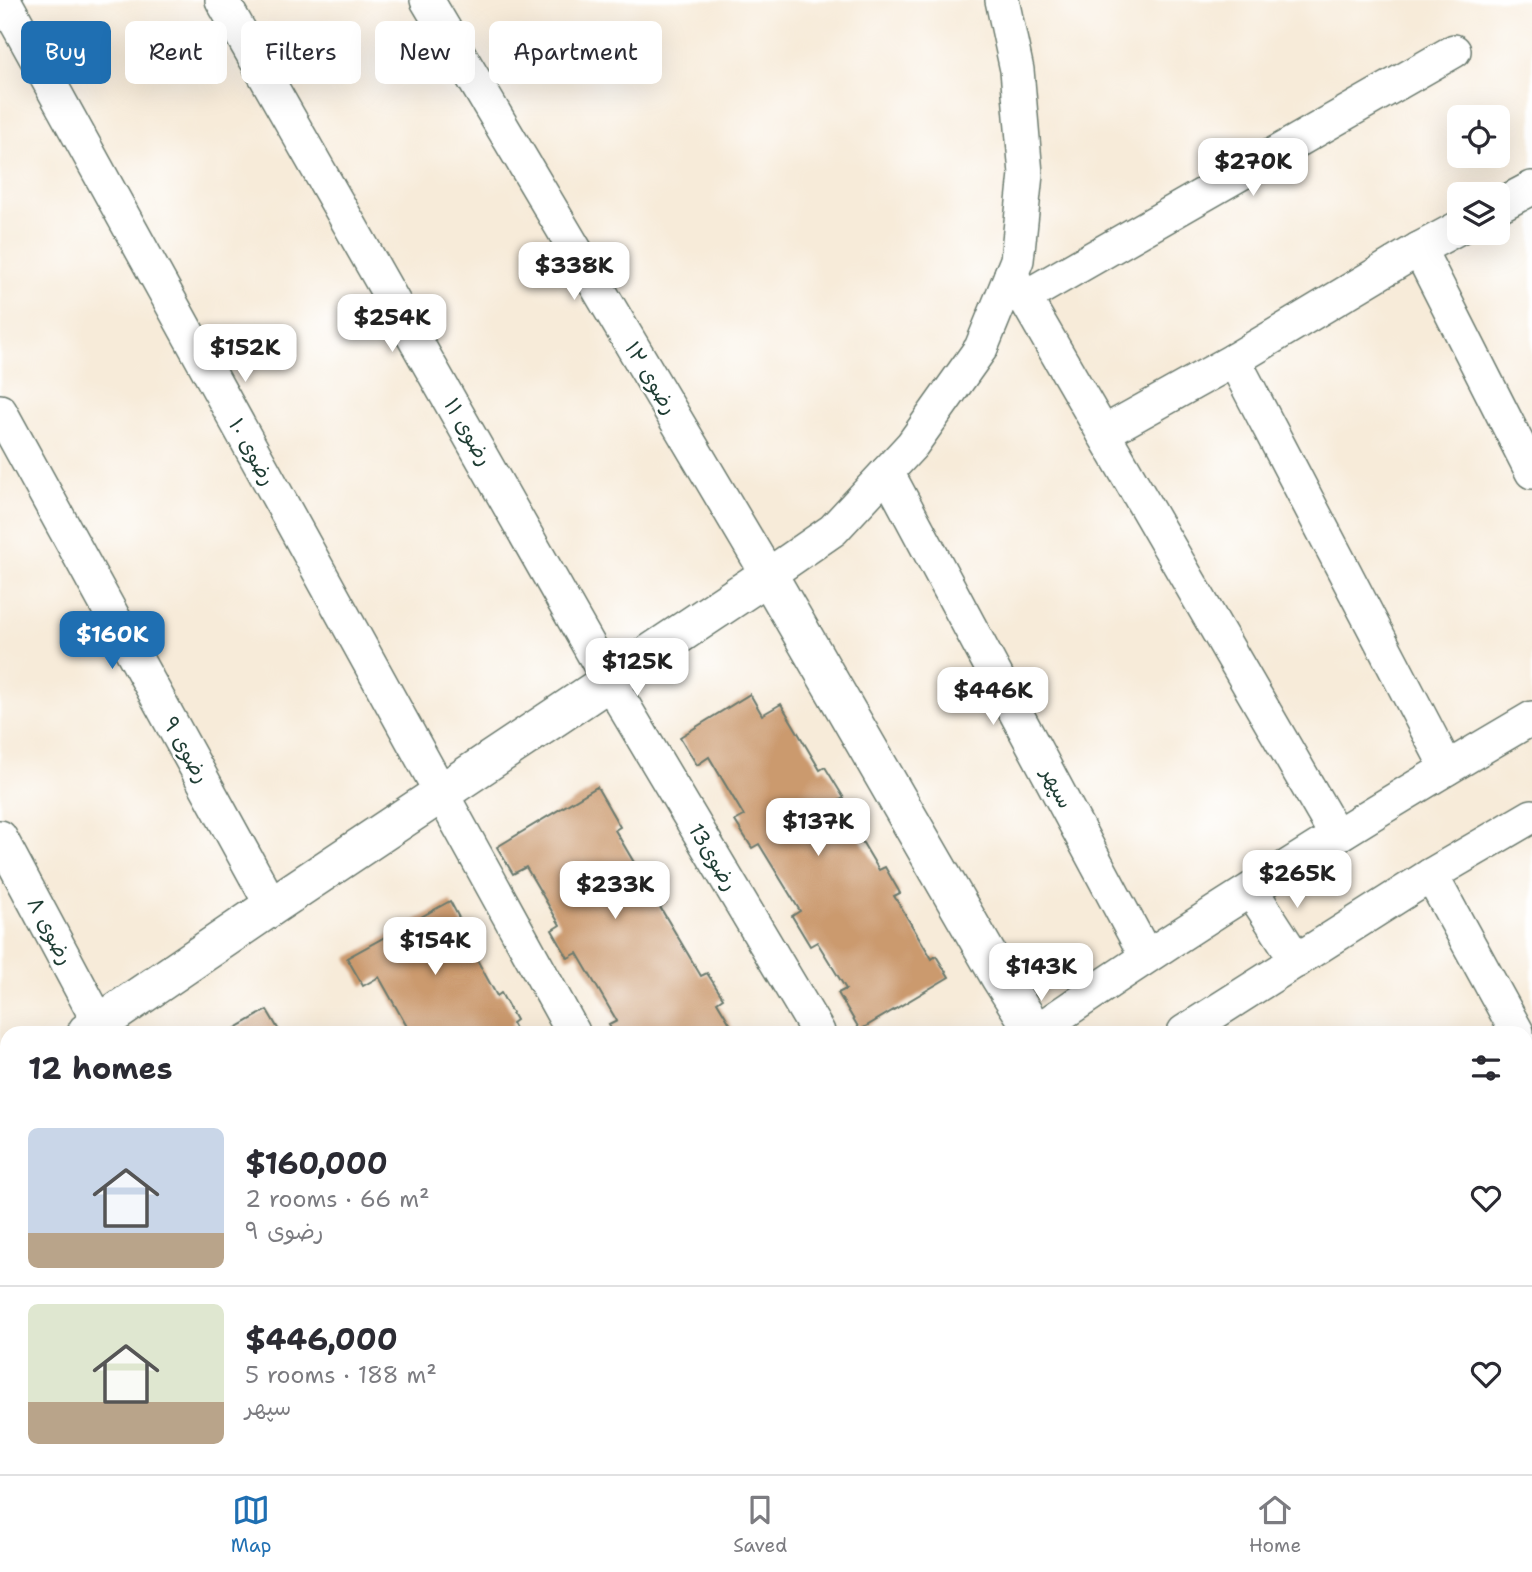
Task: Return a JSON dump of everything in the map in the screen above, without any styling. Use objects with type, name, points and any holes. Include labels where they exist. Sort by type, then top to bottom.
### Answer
[{"type":"street","name":"رضوی ۱۰","points":[[4,0],[570,1026]]},
{"type":"street","name":"رضوی ۱۱","points":[[222,0],[609,681]]},
{"type":"street","name":"رضوی ۱۲","points":[[427,0],[768,575]]},
{"type":"street","points":[[1002,0],[1017,69],[1026,174],[1017,260],[1018,286],[1336,835]]},
{"type":"street","points":[[103,1026],[272,906],[833,530],[912,445],[981,348],[1018,286],[1454,51]]},
{"type":"street","points":[[1510,200],[1532,188]]},
{"type":"street","points":[[1103,433],[1234,360],[1447,234]]},
{"type":"street","points":[[1419,249],[1532,472]]},
{"type":"street","points":[[1234,360],[1447,768]]},
{"type":"street","name":"رضوی ۹","points":[[0,411],[272,906]]},
{"type":"street","name":"سپهر","points":[[887,472],[1146,956]]},
{"type":"street","points":[[768,575],[1030,1026]]},
{"type":"street","name":"رضوی13","points":[[609,681],[814,1026]]},
{"type":"street","points":[[1043,1026],[1146,956],[1336,835],[1532,718]]},
{"type":"street","points":[[1199,1026],[1431,875],[1532,816]]},
{"type":"street","name":"رضوی ۸","points":[[0,837],[95,1026]]},
{"type":"street","points":[[1431,875],[1514,1026]]},
{"type":"street","points":[[1251,890],[1297,961]]},
{"type":"building","points":[[750,694],[762,715],[781,704],[820,770],[825,767],[844,798],[838,801],[879,870],[885,867],[900,893],[894,896],[932,959],[936,956],[949,977],[867,1026],[858,1026],[838,993],[846,989],[817,942],[810,946],[792,916],[800,911],[759,844],[752,848],[735,821],[744,816],[709,757],[697,765],[680,737]]},
{"type":"building","points":[[597,787],[620,827],[615,830],[642,876],[648,872],[666,903],[660,907],[701,976],[707,973],[723,998],[717,1002],[731,1026],[610,1026],[617,1021],[577,953],[568,958],[552,930],[560,925],[526,867],[513,874],[497,847]]},
{"type":"building","points":[[450,901],[471,940],[467,942],[497,996],[501,993],[516,1020],[512,1023],[514,1026],[407,1026],[379,977],[363,986],[347,958]]},
{"type":"building","points":[[267,1010],[276,1026],[239,1026]]}]
